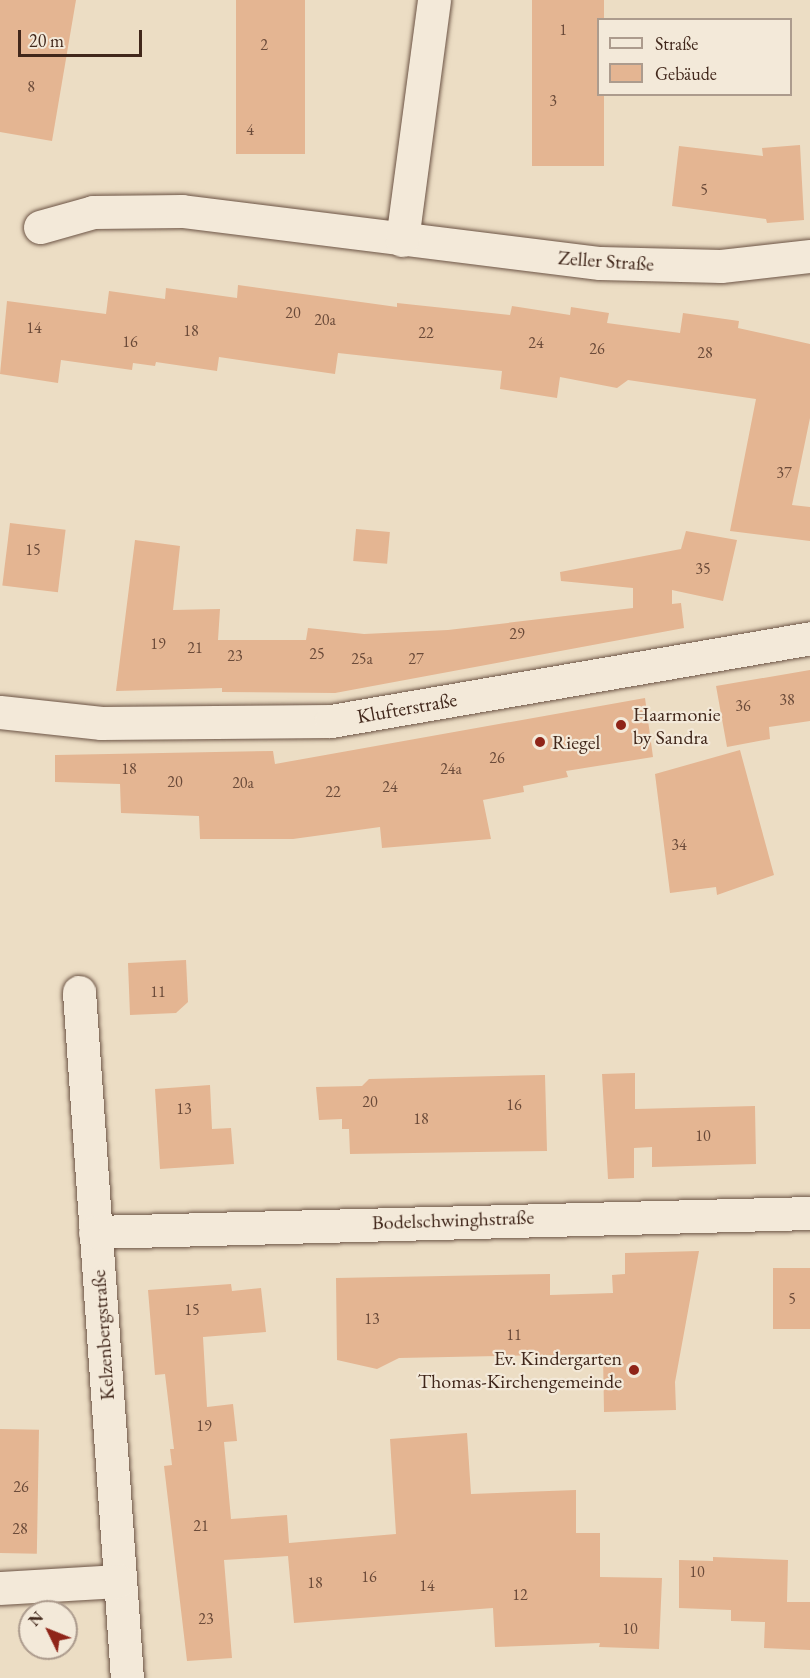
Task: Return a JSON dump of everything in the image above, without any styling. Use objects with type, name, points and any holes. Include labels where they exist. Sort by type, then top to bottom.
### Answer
[{"type":"street","points":[[402,240],[434,0]]},
{"type":"street","name":"Zeller Straße","points":[[40,227],[93,212],[182,211],[402,240],[650,266],[721,266],[810,255]]},
{"type":"street","name":"Klufterstraße","points":[[0,712],[101,723],[331,721],[810,638]]},
{"type":"street","name":"Kelzenbergstraße","points":[[79,993],[127,1678]]},
{"type":"street","name":"Bodelschwinghstraße","points":[[95,1232],[810,1213]]},
{"type":"street","points":[[0,1588],[119,1581]]},
{"type":"building","points":[[0,0],[76,0],[52,141],[0,132]]},
{"type":"building","points":[[236,0],[305,0],[305,154],[236,154]]},
{"type":"building","points":[[532,0],[604,0],[604,18],[597,18],[597,96],[604,96],[604,166],[532,166]]},
{"type":"building","points":[[800,145],[804,220],[767,223],[766,219],[672,206],[679,146],[763,156],[762,148]]},
{"type":"building","points":[[238,285],[397,307],[397,303],[510,315],[512,306],[570,315],[571,307],[609,313],[607,323],[680,333],[683,313],[739,321],[738,328],[810,344],[810,418],[792,505],[810,507],[810,541],[730,531],[756,399],[628,380],[617,388],[560,377],[557,398],[500,389],[502,371],[338,353],[335,374],[219,357],[217,371],[156,362],[155,366],[133,363],[132,370],[61,360],[58,383],[0,374],[7,301],[106,314],[109,291],[165,299],[166,288],[237,298]]},
{"type":"building","points":[[10,523],[66,530],[58,592],[2,586]]},
{"type":"building","points":[[356,529],[390,532],[387,564],[353,561]]},
{"type":"building","points":[[686,531],[737,540],[723,601],[672,590],[672,604],[681,603],[684,628],[335,693],[222,692],[222,688],[116,691],[135,540],[180,546],[173,610],[220,609],[218,640],[306,640],[308,628],[364,634],[448,630],[633,608],[633,588],[561,581],[560,572],[681,549]]},
{"type":"building","points":[[810,670],[810,721],[769,727],[770,739],[727,747],[716,686]]},
{"type":"building","points":[[645,698],[653,757],[566,771],[568,777],[523,786],[524,792],[483,800],[491,839],[382,848],[380,827],[293,839],[200,839],[199,816],[121,813],[120,784],[55,782],[55,755],[273,751],[275,764]]},
{"type":"building","points":[[740,750],[774,875],[717,895],[716,887],[670,893],[655,774]]},
{"type":"building","points":[[186,960],[188,1002],[176,1013],[130,1015],[128,963]]},
{"type":"building","points":[[635,1073],[635,1109],[755,1106],[756,1164],[652,1167],[652,1147],[634,1148],[634,1178],[608,1179],[602,1074]]},
{"type":"building","points":[[545,1075],[547,1151],[350,1154],[349,1129],[342,1129],[342,1119],[319,1120],[316,1087],[362,1086],[369,1079]]},
{"type":"building","points":[[210,1085],[212,1129],[231,1128],[234,1164],[160,1169],[155,1089]]},
{"type":"building","points":[[699,1251],[675,1382],[676,1410],[604,1412],[603,1354],[399,1358],[377,1369],[337,1360],[336,1278],[550,1274],[550,1295],[613,1293],[612,1275],[625,1274],[625,1253]]},
{"type":"building","points":[[773,1268],[810,1268],[810,1329],[773,1329]]},
{"type":"building","points":[[231,1284],[232,1291],[261,1288],[266,1332],[203,1337],[207,1407],[233,1404],[237,1441],[224,1442],[231,1519],[287,1515],[289,1543],[396,1534],[390,1439],[467,1433],[471,1494],[576,1490],[576,1533],[600,1533],[600,1577],[662,1578],[659,1649],[599,1647],[600,1643],[495,1647],[493,1608],[294,1623],[288,1556],[224,1560],[232,1658],[187,1661],[164,1466],[172,1465],[170,1449],[174,1449],[165,1374],[155,1375],[148,1290]]},
{"type":"building","points":[[0,1429],[39,1430],[37,1554],[0,1553]]},
{"type":"building","points":[[713,1557],[788,1560],[787,1602],[810,1602],[810,1650],[764,1648],[765,1622],[731,1621],[731,1610],[679,1608],[679,1560],[713,1561]]},
{"type":"place","name":"Haarmonie by Sandra","points":[[621,725]]},
{"type":"place","name":"Riegel","points":[[540,742]]},
{"type":"place","name":"Ev. Kindergarten Thomas-Kirchengemeinde","points":[[634,1370]]}]
